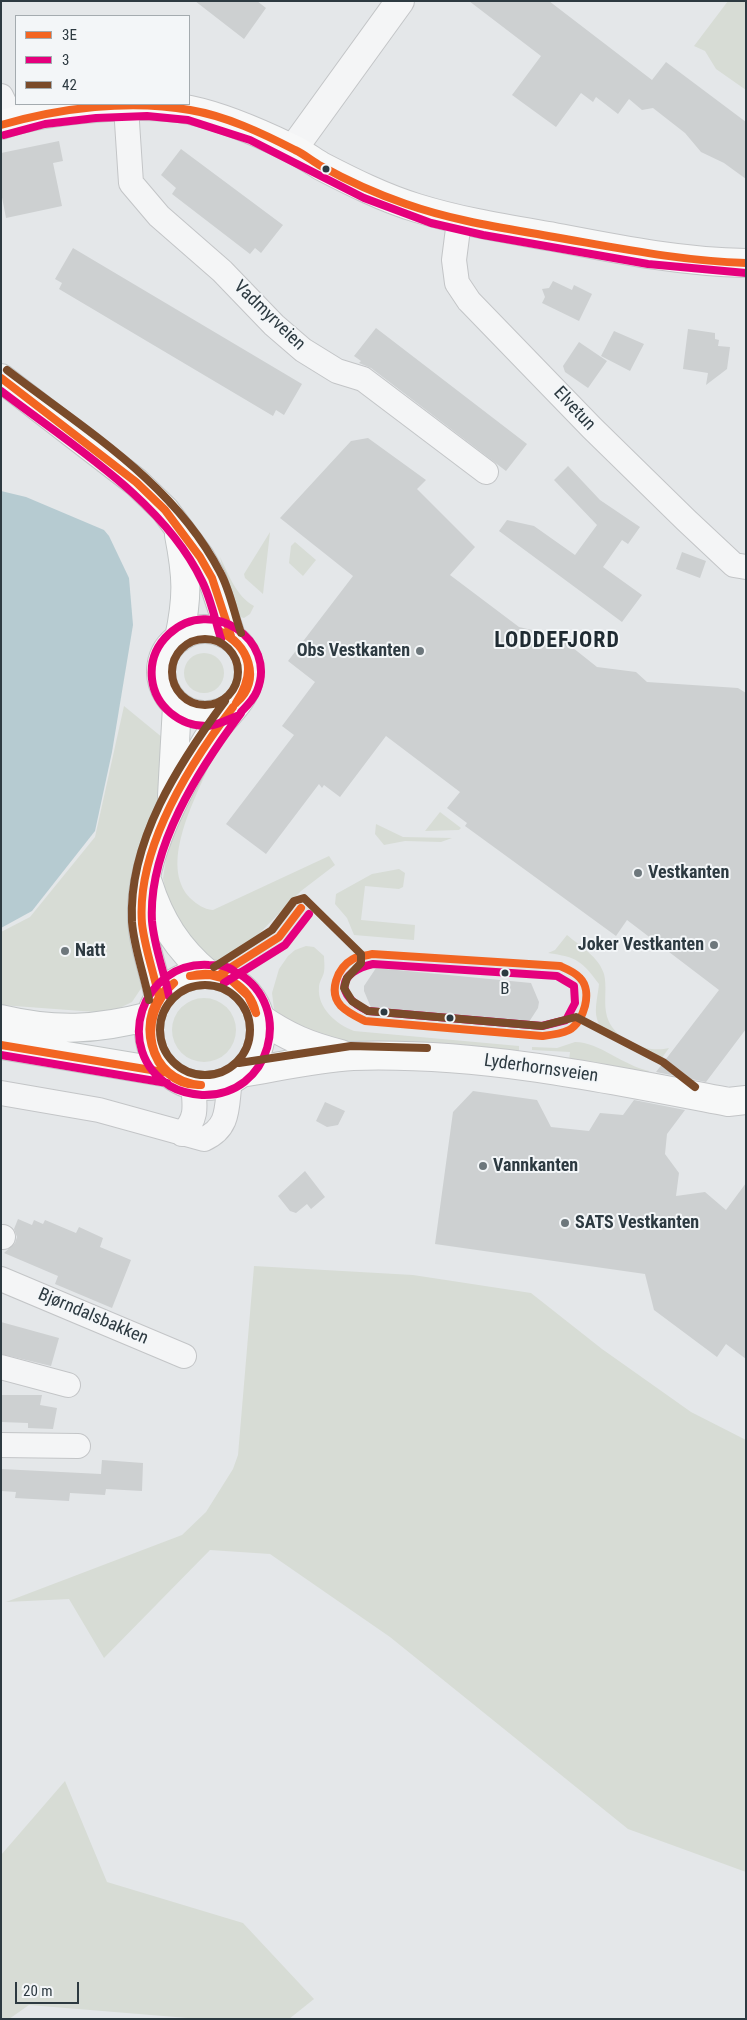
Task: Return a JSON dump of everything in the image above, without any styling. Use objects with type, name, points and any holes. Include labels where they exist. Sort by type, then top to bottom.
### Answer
[{"type":"main road","points":[[7,123],[64,111],[126,107],[164,107],[190,110],[225,120],[293,149],[359,186],[415,208],[459,221],[617,249],[714,262],[746,263]]},
{"type":"main road","points":[[1,378],[136,482],[165,510],[200,557],[212,578],[231,636],[246,654],[249,665],[247,688],[208,739],[171,805],[159,833],[147,880],[142,912],[154,1007],[150,1041],[157,1059],[181,1079]]},
{"type":"main road","points":[[178,526],[187,575],[186,607],[179,638]]},
{"type":"main road","points":[[231,636],[218,630],[203,628],[188,632],[179,638],[165,655],[162,671],[164,687],[177,706],[199,716],[211,716],[233,707]]},
{"type":"main road","points":[[171,805],[175,772],[174,718],[177,706]]},
{"type":"main road","points":[[147,880],[155,906],[173,938],[193,961],[208,974]]},
{"type":"main road","points":[[1,1019],[58,1028],[95,1028],[154,1007],[169,986],[182,978],[208,974],[231,980],[241,987],[256,1007],[260,1018],[261,1033],[258,1048],[251,1062],[236,1076],[219,1084],[181,1079],[1,1045]]},
{"type":"main road","name":"Lyderhornsveien","points":[[260,1018],[278,1031],[308,1046],[352,1056]]},
{"type":"main road","name":"Lyderhornsveien","points":[[236,1076],[352,1056],[469,1059],[561,1070],[740,1105]]},
{"type":"street","points":[[293,149],[400,1]]},
{"type":"street","points":[[1,96],[7,123]]},
{"type":"street","name":"Vadmyrveien","points":[[126,107],[131,183],[159,216],[222,271],[274,325],[303,350],[337,371],[363,379],[486,472]]},
{"type":"street","name":"Elvetun","points":[[459,221],[454,260],[457,283],[468,301],[592,428],[686,520],[734,565],[746,567]]},
{"type":"street","points":[[1,1093],[99,1110],[204,1139],[217,1133],[225,1121],[236,1076]]},
{"type":"street","points":[[181,1079],[195,1108],[192,1124],[182,1134]]},
{"type":"street","name":"Bjørndalsbakken","points":[[1,1279],[184,1356]]},
{"type":"street","points":[[1,1367],[68,1385]]},
{"type":"street","points":[[1,1445],[78,1446]]},
{"type":"shaded area","points":[[728,1],[746,1],[746,90],[716,69],[705,51],[694,46]]},
{"type":"shaded area","points":[[1,491],[26,497],[104,530],[109,536],[129,578],[133,625],[112,752],[95,831],[32,911],[1,928]]},
{"type":"shaded area","points":[[270,532],[263,594],[245,578],[244,574]]},
{"type":"shaded area","points":[[295,542],[316,560],[303,576],[289,563],[291,546]]},
{"type":"shaded area","points":[[220,557],[242,597],[254,606],[250,614],[244,618],[237,616],[233,612]]},
{"type":"shaded area","points":[[208,653],[215,656],[221,662],[224,673],[223,681],[215,690],[208,693],[200,693],[193,690],[185,681],[184,669],[187,662],[196,654]]},
{"type":"shaded area","points":[[124,706],[163,738],[165,773],[139,964],[142,987],[132,1002],[109,1013],[1,1005],[1,932],[30,917],[95,837]]},
{"type":"shaded area","points":[[205,766],[208,768],[188,815],[178,851],[178,869],[181,884],[190,898],[196,903],[203,908],[213,910],[329,856],[335,865],[301,891],[246,947],[234,956],[220,960],[209,960],[172,922],[163,878],[168,848],[178,818]]},
{"type":"shaded area","points":[[440,812],[461,828],[459,830],[425,831]]},
{"type":"shaded area","points":[[376,824],[403,837],[452,838],[441,842],[405,841],[384,845],[375,834]]},
{"type":"shaded area","points":[[399,869],[405,873],[403,887],[399,889],[365,886],[361,920],[415,925],[414,940],[354,935],[347,918],[335,904],[336,894],[372,874]]},
{"type":"shaded area","points":[[567,935],[588,952],[602,968],[605,979],[606,1012],[614,1030],[630,1042],[640,1046],[650,1049],[669,1048],[659,1062],[614,1040],[600,1027],[596,1011],[599,984],[578,961],[566,956],[548,953],[555,950]]},
{"type":"shaded area","points":[[306,946],[314,947],[324,956],[324,972],[319,987],[319,995],[324,1008],[334,1020],[347,1028],[354,1031],[519,1046],[519,1055],[370,1046],[317,1037],[285,1023],[274,1009],[272,993],[279,969],[288,956],[295,950]]},
{"type":"shaded area","points":[[204,998],[222,1004],[230,1012],[236,1030],[230,1048],[222,1056],[204,1062],[186,1056],[178,1048],[172,1030],[178,1012],[186,1004]]},
{"type":"shaded area","points":[[575,1042],[593,1046],[649,1071],[647,1077],[569,1061],[570,1052],[532,1050],[532,1047],[557,1048]]},
{"type":"shaded area","points":[[254,1266],[413,1275],[531,1293],[602,1349],[691,1412],[746,1440],[746,1872],[628,1829],[390,1637],[270,1554],[210,1550],[104,1658],[69,1599],[6,1602],[182,1535],[206,1512],[233,1469],[238,1455]]},
{"type":"shaded area","points":[[65,1781],[107,1882],[243,1923],[314,1999],[289,2019],[200,2019],[29,2005],[9,2019],[1,2019],[1,1855]]},
{"type":"building","points":[[195,1],[257,1],[266,8],[244,39]]},
{"type":"building","points":[[469,1],[549,1],[652,80],[666,62],[746,122],[746,179],[724,163],[701,152],[685,133],[653,108],[642,110],[629,99],[618,114],[596,97],[593,102],[581,93],[556,127],[512,95],[541,56]]},
{"type":"building","points":[[59,141],[63,161],[53,163],[62,206],[6,218],[1,192],[1,153]]},
{"type":"building","points":[[181,149],[283,225],[261,253],[255,248],[250,254],[172,194],[176,188],[161,175]]},
{"type":"building","points":[[73,248],[302,384],[284,415],[276,410],[273,416],[59,289],[62,283],[55,279]]},
{"type":"building","points":[[553,281],[572,290],[574,285],[592,294],[579,321],[542,303],[545,297],[542,289],[549,288]]},
{"type":"building","points":[[376,328],[527,444],[506,471],[371,368],[359,363],[361,361],[354,356]]},
{"type":"building","points":[[688,329],[715,333],[715,339],[719,340],[718,346],[730,347],[727,369],[706,385],[708,373],[683,369]]},
{"type":"building","points":[[614,331],[644,344],[630,371],[601,356]]},
{"type":"building","points":[[579,342],[607,361],[588,388],[565,372],[563,366]]},
{"type":"building","name":"Vestkanten","points":[[368,438],[426,480],[417,489],[475,547],[450,575],[519,627],[558,636],[597,667],[636,672],[647,682],[738,688],[746,693],[746,1029],[706,1082],[656,1072],[719,990],[627,920],[616,936],[465,826],[467,823],[447,808],[460,792],[386,736],[340,797],[324,785],[322,788],[319,784],[266,854],[226,824],[294,735],[282,726],[315,682],[288,661],[353,576],[280,518],[351,441]]},
{"type":"building","points":[[568,466],[600,500],[640,527],[628,544],[622,540],[603,567],[642,595],[622,622],[499,531],[507,520],[534,526],[575,555],[597,525],[554,480]]},
{"type":"building","points":[[682,552],[706,561],[700,578],[676,569]]},
{"type":"building","points":[[376,968],[531,983],[539,1002],[538,1008],[527,1025],[372,1010],[364,991],[364,986]]},
{"type":"building","points":[[473,1091],[537,1100],[551,1127],[589,1131],[600,1113],[623,1115],[634,1100],[685,1110],[667,1134],[665,1154],[679,1173],[676,1196],[705,1192],[726,1210],[746,1183],[746,1359],[726,1344],[717,1357],[654,1310],[645,1274],[435,1244],[453,1112]]},
{"type":"building","points":[[325,1102],[345,1111],[338,1125],[327,1127],[316,1121]]},
{"type":"building","points":[[305,1171],[325,1197],[311,1209],[307,1204],[296,1213],[290,1211],[278,1196]]},
{"type":"building","points":[[18,1219],[32,1225],[34,1220],[43,1224],[45,1220],[76,1233],[79,1227],[103,1238],[100,1247],[131,1260],[112,1308],[55,1284],[58,1276],[4,1253],[15,1243],[17,1237],[14,1229]]},
{"type":"building","points":[[1,1322],[59,1338],[51,1366],[1,1354]]},
{"type":"building","points":[[1,1395],[42,1395],[40,1405],[57,1408],[53,1429],[28,1428],[28,1423],[1,1422]]},
{"type":"building","points":[[102,1460],[143,1463],[142,1491],[106,1489],[105,1495],[70,1493],[69,1501],[15,1498],[16,1492],[1,1491],[1,1469],[101,1474]]},
{"type":"transit line","name":"3E","points":[[1,125],[47,114],[119,105],[143,105],[190,110],[217,116],[244,126],[270,137],[363,187],[406,204],[442,215],[498,227],[650,253],[698,260],[746,263]]},
{"type":"transit line","name":"3","points":[[4,135],[45,124],[96,118],[147,116],[188,120],[250,140],[364,198],[431,223],[483,235],[648,264],[746,273]]},
{"type":"transit line","name":"42","points":[[7,370],[96,436],[153,485],[178,511],[201,540],[220,572],[241,633]]},
{"type":"transit line","name":"3E","points":[[1,378],[136,482],[165,510],[200,557],[212,578],[231,636]]},
{"type":"transit line","name":"3","points":[[1,391],[113,476],[164,525],[185,552],[202,581],[221,639]]},
{"type":"transit line","name":"3","points":[[237,716],[208,726],[198,725],[179,719],[164,706],[154,689],[152,666],[157,649],[169,634],[186,623],[203,619],[221,621],[237,629],[249,640],[258,655],[261,672],[256,694],[241,712]]},
{"type":"transit line","name":"3E","points":[[219,631],[229,636],[238,644],[248,663],[250,673],[249,684],[244,694],[236,703]]},
{"type":"transit line","name":"3E","points":[[219,631],[239,646],[247,662],[246,682],[236,703]]},
{"type":"transit line","name":"42","points":[[205,639],[218,642],[228,649],[235,659],[238,672],[235,685],[228,695],[218,702],[205,705],[192,702],[182,695],[175,685],[172,672],[175,659],[182,649],[192,642],[205,639]]},
{"type":"transit line","name":"42","points":[[149,1000],[132,922],[133,892],[138,862],[160,804],[174,777],[190,750],[225,701]]},
{"type":"transit line","name":"3E","points":[[159,998],[142,924],[142,895],[147,866],[157,837],[183,781],[233,707]]},
{"type":"transit line","name":"3","points":[[169,996],[152,921],[153,893],[158,866],[167,838],[193,784],[241,713]]},
{"type":"transit line","name":"42","points":[[214,967],[272,930],[294,901],[304,898],[361,954],[361,963],[347,978],[344,988],[352,1001],[368,1011],[542,1026],[576,1017],[663,1062],[695,1087]]},
{"type":"transit line","name":"3E","points":[[219,975],[279,937],[301,908]]},
{"type":"transit line","name":"3","points":[[224,983],[285,945],[309,914]]},
{"type":"transit line","name":"3E","points":[[372,954],[560,966],[576,974],[584,984],[586,990],[585,1006],[579,1020],[569,1030],[542,1036],[365,1021],[341,1006],[335,994],[335,987],[339,974],[347,963],[355,958],[372,954]]},
{"type":"transit line","name":"3","points":[[373,964],[557,976],[574,986],[575,1003],[566,1020],[542,1026],[368,1011],[357,1005],[350,998],[345,991],[345,984],[347,978],[353,972],[373,964]]},
{"type":"transit line","name":"3","points":[[234,971],[219,965],[185,968],[166,977],[151,992],[142,1010],[139,1031],[142,1051],[152,1070],[170,1086],[202,1095],[226,1092],[245,1082],[259,1066],[267,1048],[270,1027],[266,1007],[256,988],[238,973]]},
{"type":"transit line","name":"3E","points":[[190,976],[210,974],[230,980]]},
{"type":"transit line","name":"3E","points":[[190,976],[210,975],[230,980]]},
{"type":"transit line","name":"3E","points":[[232,981],[247,994],[253,1003],[256,1013]]},
{"type":"transit line","name":"3E","points":[[232,981],[248,996],[256,1013]]},
{"type":"transit line","name":"3E","points":[[174,983],[162,997],[154,1013],[151,1029],[153,1045],[158,1059],[168,1072],[182,1081],[201,1085]]},
{"type":"transit line","name":"3E","points":[[174,983],[160,995],[152,1011],[149,1028],[152,1045],[158,1061],[169,1074],[183,1083],[201,1085]]},
{"type":"transit line","name":"42","points":[[205,985],[222,989],[237,998],[246,1013],[250,1030],[246,1047],[237,1062],[222,1071],[205,1075],[188,1071],[173,1062],[164,1047],[160,1030],[164,1013],[173,998],[188,989],[205,985]]},
{"type":"transit line","name":"3E","points":[[1,1045],[169,1073]]},
{"type":"transit line","name":"42","points":[[239,1063],[351,1046],[427,1048]]},
{"type":"transit line","name":"3","points":[[1,1055],[167,1083]]},
{"type":"place","name":"Obs Vestkanten","points":[[420,651]]},
{"type":"place","name":"Vestkanten","points":[[638,873]]},
{"type":"place","name":"Joker Vestkanten","points":[[714,945]]},
{"type":"place","name":"Natt","points":[[65,951]]},
{"type":"place","name":"B","points":[[505,973]]},
{"type":"place","name":"Vannkanten","points":[[483,1166]]},
{"type":"place","name":"SATS Vestkanten","points":[[565,1223]]},
{"type":"district","name":"LODDEFJORD","points":[[557,641]]}]
